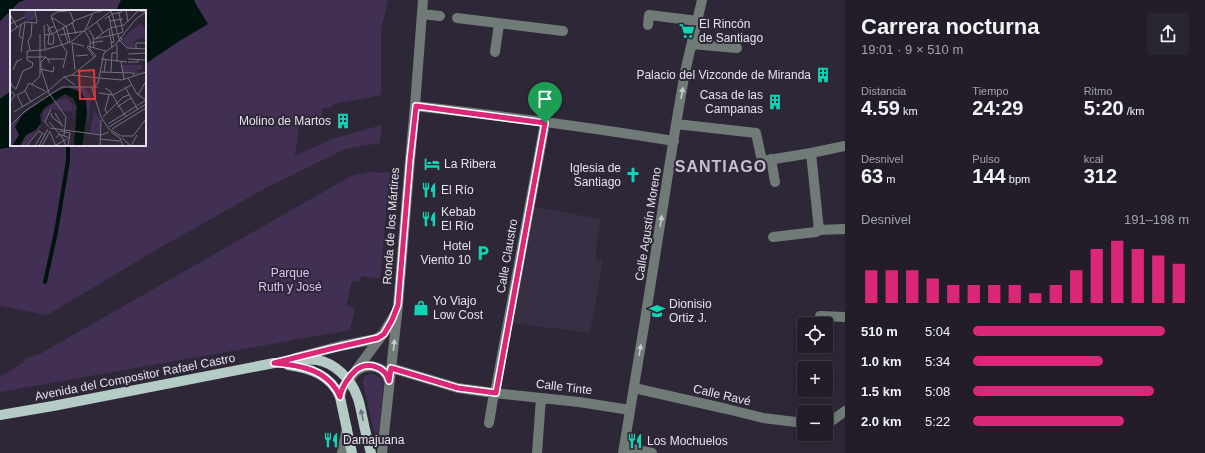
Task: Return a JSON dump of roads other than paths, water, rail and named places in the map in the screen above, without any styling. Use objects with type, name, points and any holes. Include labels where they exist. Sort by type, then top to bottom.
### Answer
[{"type":"main road","name":"Avenida del Compositor Rafael Castro","points":[[0,415],[274,363],[301,360],[321,361],[326,362],[336,368],[348,380],[357,396],[371,453]]},
{"type":"main road","points":[[274,363],[304,368],[319,373],[332,384],[340,397],[352,453]]},
{"type":"street","name":"Ronda de los Mártires","points":[[382,453],[398,305],[416,106],[423,0]]},
{"type":"street","name":"Calle Agustín Moreno","points":[[623,450],[676,124],[702,0]]},
{"type":"street","points":[[422,14],[440,16]]},
{"type":"street","points":[[648,25],[649,15],[698,21]]},
{"type":"street","points":[[457,18],[563,31]]},
{"type":"street","points":[[495,52],[499,24]]},
{"type":"street","points":[[692,44],[736,48]]},
{"type":"street","points":[[416,106],[674,141]]},
{"type":"street","name":"Calle Claustro","points":[[495,393],[545,123]]},
{"type":"street","points":[[676,124],[756,133],[762,161],[845,146]]},
{"type":"street","points":[[811,153],[819,230]]},
{"type":"street","points":[[772,159],[775,182]]},
{"type":"street","points":[[773,238],[816,232],[819,230],[845,229]]},
{"type":"street","points":[[340,397],[342,389],[348,380],[384,334],[398,305]]},
{"type":"street","points":[[820,316],[845,317]]},
{"type":"street","points":[[274,363],[335,347],[376,339],[384,334]]},
{"type":"street","points":[[355,371],[365,367],[380,368],[386,373],[389,381]]},
{"type":"street","name":"Calle Tinte","points":[[391,368],[458,388],[579,402],[630,410]]},
{"type":"street","name":"Calle Ravé","points":[[634,388],[763,418],[797,422]]},
{"type":"street","points":[[489,423],[495,393]]},
{"type":"street","points":[[537,453],[541,398]]},
{"type":"street","points":[[833,420],[845,411]]},
{"type":"street","points":[[342,453],[347,428]]},
{"type":"street","points":[[623,450],[652,453]]},
{"type":"waterway","points":[[45,282],[56,232],[68,161],[68,146]]},
{"type":"place","name":"El Rincón de Santiago","points":[[687,31]]},
{"type":"place","name":"Palacio del Vizconde de Miranda","points":[[823,75]]},
{"type":"place","name":"Casa de las Campanas","points":[[775,102]]},
{"type":"place","name":"Molino de Martos","points":[[343,121]]},
{"type":"place","name":"La Ribera","points":[[432,164]]},
{"type":"place","name":"Iglesia de Santiago","points":[[633,175]]},
{"type":"place","name":"El Río","points":[[429,190]]},
{"type":"place","name":"Kebab El Río","points":[[429,219]]},
{"type":"place","name":"Hotel Viento 10","points":[[483,253]]},
{"type":"place","name":"Yo Viajo Low Cost","points":[[421,308]]},
{"type":"place","name":"Dionisio Ortiz J.","points":[[657,311]]},
{"type":"place","name":"Damajuana","points":[[331,440]]},
{"type":"place","name":"Los Mochuelos","points":[[635,441]]},
{"type":"district","name":"SANTIAGO","points":[[721,166]]},
{"type":"park label","name":"Parque Ruth y José","points":[[290,280]]}]
